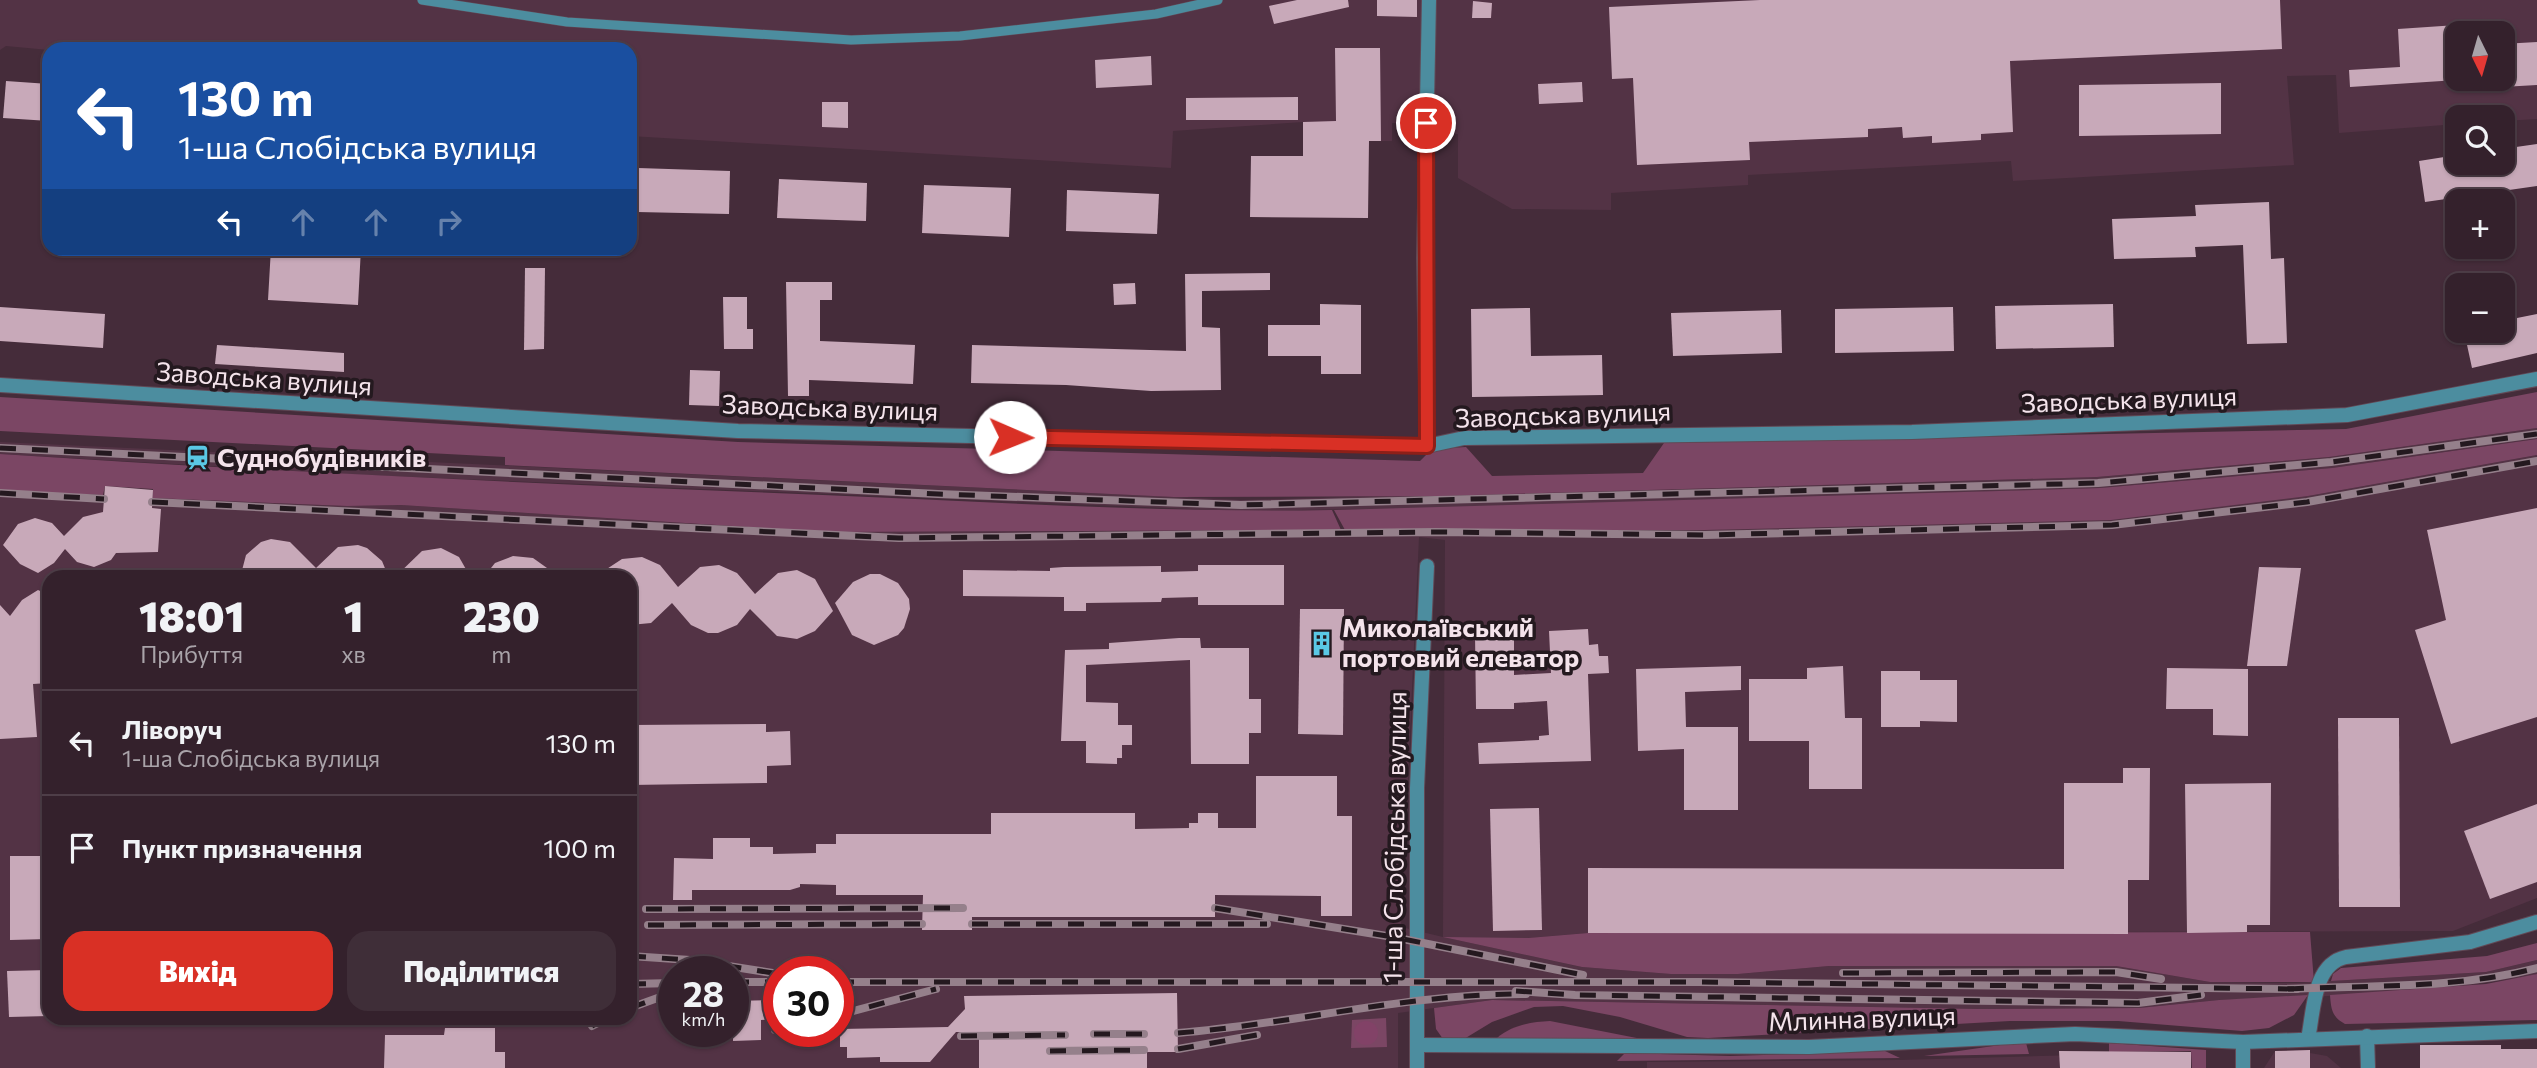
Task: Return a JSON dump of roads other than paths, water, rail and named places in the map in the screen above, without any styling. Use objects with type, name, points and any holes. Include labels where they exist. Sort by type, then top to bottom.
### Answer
[{"type":"street","points":[[1427,446],[1426,123],[1429,0]]},
{"type":"street","name":"Заводська вулиця","points":[[0,385],[738,431],[1427,446],[1464,438],[1912,432],[2347,415],[2537,379]]},
{"type":"street","name":"1-ша Слобідська вулиця","points":[[1417,1068],[1417,788],[1427,566]]},
{"type":"street","points":[[2308,1039],[2323,972],[2331,961],[2470,942],[2537,922]]},
{"type":"street","name":"Млинна вулиця","points":[[1417,1045],[1809,1047],[2075,1034],[2243,1042],[2537,1031]]},
{"type":"street","points":[[2367,1036],[2368,1068]]},
{"type":"street","points":[[2243,1042],[2243,1068]]},
{"type":"lane","points":[[422,0],[567,22],[851,40],[986,33],[1156,14],[1218,0]]},
{"type":"railway","points":[[0,448],[938,494],[1241,505],[2098,483],[2331,462],[2537,434]]},
{"type":"railway","points":[[152,502],[899,538],[1436,532],[1705,535],[2112,525],[2307,502],[2537,461]]},
{"type":"railway","points":[[0,493],[104,499]]},
{"type":"railway","points":[[646,909],[963,908]]},
{"type":"railway","points":[[1215,908],[1393,937],[1583,975]]},
{"type":"railway","points":[[648,925],[922,924]]},
{"type":"railway","points":[[972,924],[1267,924]]},
{"type":"railway","points":[[637,956],[690,960],[763,971]]},
{"type":"railway","points":[[2288,989],[2445,983],[2537,968]]},
{"type":"railway","points":[[1843,973],[2116,972],[2161,979]]},
{"type":"railway","points":[[749,982],[763,982]]},
{"type":"railway","points":[[854,982],[1699,982],[2297,989]]},
{"type":"railway","points":[[637,984],[658,983]]},
{"type":"railway","points":[[854,1011],[936,989]]},
{"type":"railway","points":[[1516,991],[1575,995],[2138,1003],[2201,995]]},
{"type":"railway","points":[[1178,1033],[1439,998],[1526,994]]},
{"type":"railway","points":[[637,1005],[658,998]]},
{"type":"railway","points":[[1094,1034],[1144,1034]]},
{"type":"railway","points":[[961,1036],[1065,1035]]},
{"type":"railway","points":[[1178,1049],[1257,1035]]},
{"type":"railway","points":[[1050,1051],[1144,1050]]},
{"type":"place","name":"Суднобудівників","points":[[197,458]]},
{"type":"place","name":"Миколаївський портовий елеватор","points":[[1322,643]]}]
